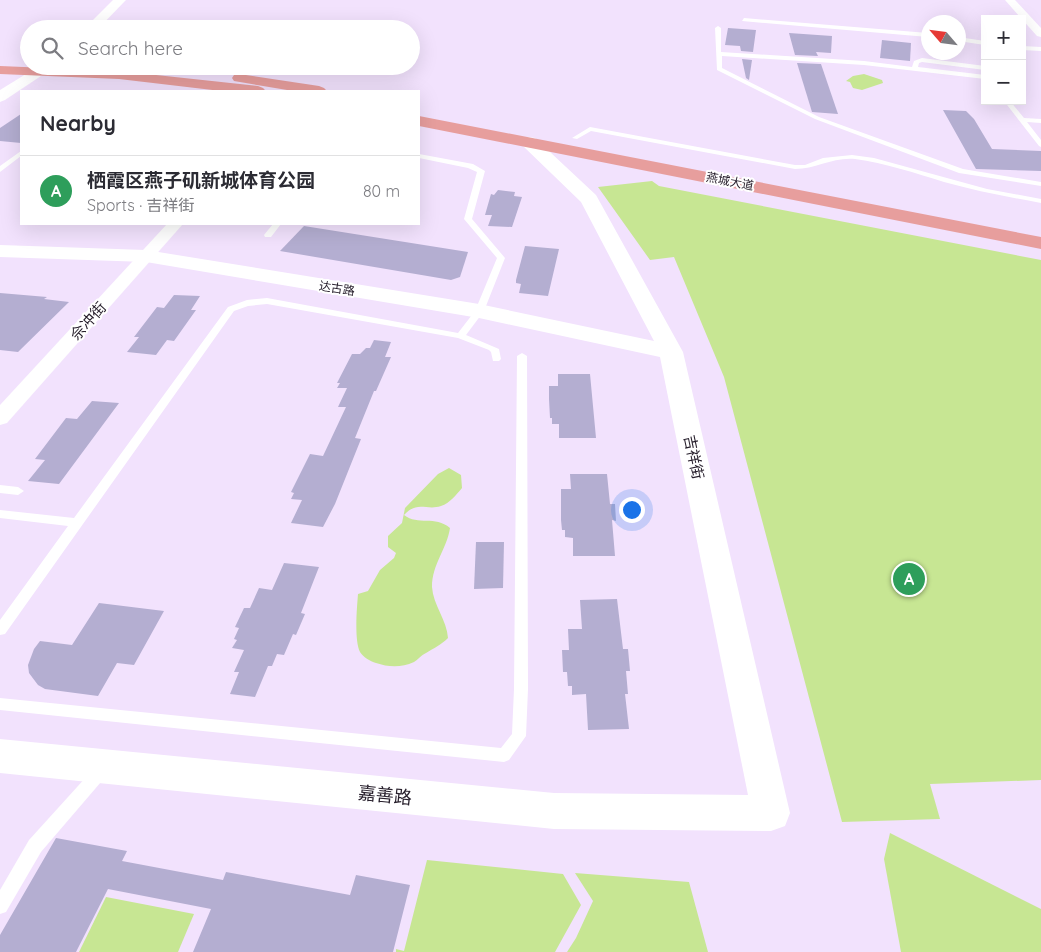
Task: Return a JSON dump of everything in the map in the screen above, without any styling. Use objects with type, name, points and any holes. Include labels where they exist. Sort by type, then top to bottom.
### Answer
[{"type":"main road","points":[[0,61],[20,62]]},
{"type":"main road","points":[[0,70],[20,69]]},
{"type":"main road","points":[[119,75],[251,90]]},
{"type":"main road","points":[[206,75],[263,81],[313,90]]},
{"type":"main road","name":"燕城大道","points":[[420,109],[944,207]]},
{"type":"main road","name":"燕城大道","points":[[420,121],[1041,243]]},
{"type":"street","points":[[99,20],[120,0]]},
{"type":"street","points":[[1010,0],[1040,32]]},
{"type":"street","points":[[0,97],[35,75]]},
{"type":"street","name":"吉祥街","points":[[529,142],[589,199],[671,352],[771,813]]},
{"type":"street","name":"佘冲街","points":[[0,418],[175,225]]},
{"type":"street","name":"达古路","points":[[0,250],[146,256],[479,311],[671,352]]},
{"type":"street","name":"嘉善路","points":[[0,756],[554,811],[771,813]]},
{"type":"lane","points":[[744,20],[921,34]]},
{"type":"lane","points":[[718,28],[719,69],[817,118],[962,171],[1041,184]]},
{"type":"lane","points":[[966,40],[981,42]]},
{"type":"lane","points":[[1026,48],[1041,49]]},
{"type":"lane","points":[[719,54],[915,68],[981,76]]},
{"type":"lane","points":[[915,68],[916,62],[922,60],[981,67]]},
{"type":"lane","points":[[1010,105],[1041,145]]},
{"type":"lane","points":[[1022,120],[1041,121]]},
{"type":"lane","points":[[574,138],[590,129],[795,167],[806,167],[823,160],[852,157],[874,160],[977,189],[1041,201]]},
{"type":"lane","points":[[0,156],[18,155]]},
{"type":"lane","points":[[0,170],[18,155]]},
{"type":"lane","points":[[420,156],[470,166],[482,171],[468,219],[500,258],[479,311],[460,336]]},
{"type":"lane","points":[[268,235],[275,225]]},
{"type":"lane","points":[[0,630],[231,309],[248,303],[267,301],[460,336],[474,343],[492,348],[496,351],[496,359]]},
{"type":"lane","points":[[0,704],[504,755],[519,736],[521,698],[522,356]]},
{"type":"lane","points":[[0,489],[18,491]]},
{"type":"lane","points":[[0,514],[76,523]]},
{"type":"lane","points":[[0,906],[35,846],[105,767]]},
{"type":"green space","points":[[864,74],[882,80],[883,83],[862,90],[853,88],[850,82],[846,81],[853,76]]},
{"type":"green space","points":[[652,181],[659,186],[1041,260],[1041,780],[930,784],[940,819],[842,822],[724,377],[674,257],[650,260],[598,187]]},
{"type":"green space","points":[[449,468],[461,475],[462,488],[455,496],[441,506],[418,507],[404,515],[415,520],[438,522],[450,528],[434,571],[432,587],[448,638],[409,664],[390,666],[374,662],[363,656],[358,647],[356,623],[358,594],[368,591],[380,570],[394,558],[396,553],[388,547],[388,536],[402,523],[405,508],[438,474]]},
{"type":"green space","points":[[890,833],[1041,909],[1041,952],[901,952],[884,859]]},
{"type":"green space","points":[[427,860],[563,874],[581,905],[555,952],[396,952],[396,949],[404,951]]},
{"type":"green space","points":[[575,873],[689,882],[708,952],[567,952],[576,938],[593,901]]},
{"type":"green space","points":[[106,897],[194,914],[178,952],[79,952]]},
{"type":"building","points":[[728,28],[756,30],[753,52],[741,51],[740,46],[725,45]]},
{"type":"building","points":[[789,33],[832,36],[831,53],[816,52],[818,56],[795,55]]},
{"type":"building","points":[[882,40],[911,43],[910,61],[880,58]]},
{"type":"building","points":[[742,59],[752,60],[749,80],[746,78]]},
{"type":"building","points":[[797,63],[821,64],[838,114],[812,112]]},
{"type":"building","points":[[943,110],[966,111],[974,119],[992,149],[1041,151],[1041,171],[976,169]]},
{"type":"building","points":[[20,115],[20,143],[0,141],[0,128]]},
{"type":"building","points":[[498,190],[515,192],[514,196],[522,197],[512,227],[488,226],[492,215],[485,215],[491,194],[494,195]]},
{"type":"building","points":[[304,226],[468,252],[460,277],[451,280],[280,251]]},
{"type":"building","points":[[525,246],[559,249],[548,296],[519,293],[521,284],[516,283],[516,280]]},
{"type":"building","points":[[0,293],[47,297],[44,299],[69,302],[18,352],[0,350]]},
{"type":"building","points":[[174,295],[200,296],[191,310],[196,310],[174,341],[167,340],[156,355],[127,352],[139,337],[134,337],[157,307],[164,308]]},
{"type":"building","points":[[374,340],[391,342],[385,357],[391,357],[376,391],[374,391],[355,438],[361,439],[335,504],[323,527],[291,523],[302,500],[291,499],[294,493],[291,492],[310,454],[323,456],[346,407],[338,407],[347,388],[337,388],[340,383],[337,383],[352,354],[360,354],[366,348],[370,348]]},
{"type":"building","points":[[558,374],[590,374],[596,438],[559,438],[559,424],[552,424],[552,418],[550,418],[549,399],[549,386],[558,386]]},
{"type":"building","points":[[92,401],[119,403],[59,484],[28,481],[45,460],[35,459],[66,418],[77,419]]},
{"type":"building","points":[[570,474],[607,474],[610,504],[615,504],[616,521],[612,520],[615,556],[573,556],[573,538],[565,537],[565,530],[562,530],[561,520],[561,489],[571,489]]},
{"type":"building","points":[[476,542],[504,542],[503,588],[474,589]]},
{"type":"building","points":[[284,563],[319,567],[301,613],[305,614],[296,635],[293,634],[284,655],[277,654],[272,666],[268,666],[255,697],[230,694],[239,672],[234,672],[244,650],[232,648],[237,640],[234,639],[239,628],[235,627],[244,608],[250,608],[259,588],[272,590]]},
{"type":"building","points":[[617,599],[623,649],[628,649],[630,671],[626,671],[628,694],[625,694],[629,729],[588,730],[586,694],[572,695],[572,686],[568,686],[567,672],[563,672],[562,650],[569,650],[568,629],[582,629],[580,600]]},
{"type":"building","points":[[99,603],[164,611],[134,665],[117,663],[98,696],[45,689],[38,685],[29,673],[28,665],[34,649],[40,641],[72,645]]},
{"type":"building","points":[[56,838],[127,851],[122,861],[223,880],[226,872],[350,895],[356,875],[410,885],[393,952],[193,952],[211,909],[108,889],[76,952],[0,952],[0,935]]},
{"type":"place","name":"栖霞区燕子矶新城体育公园","points":[[909,579]]}]
